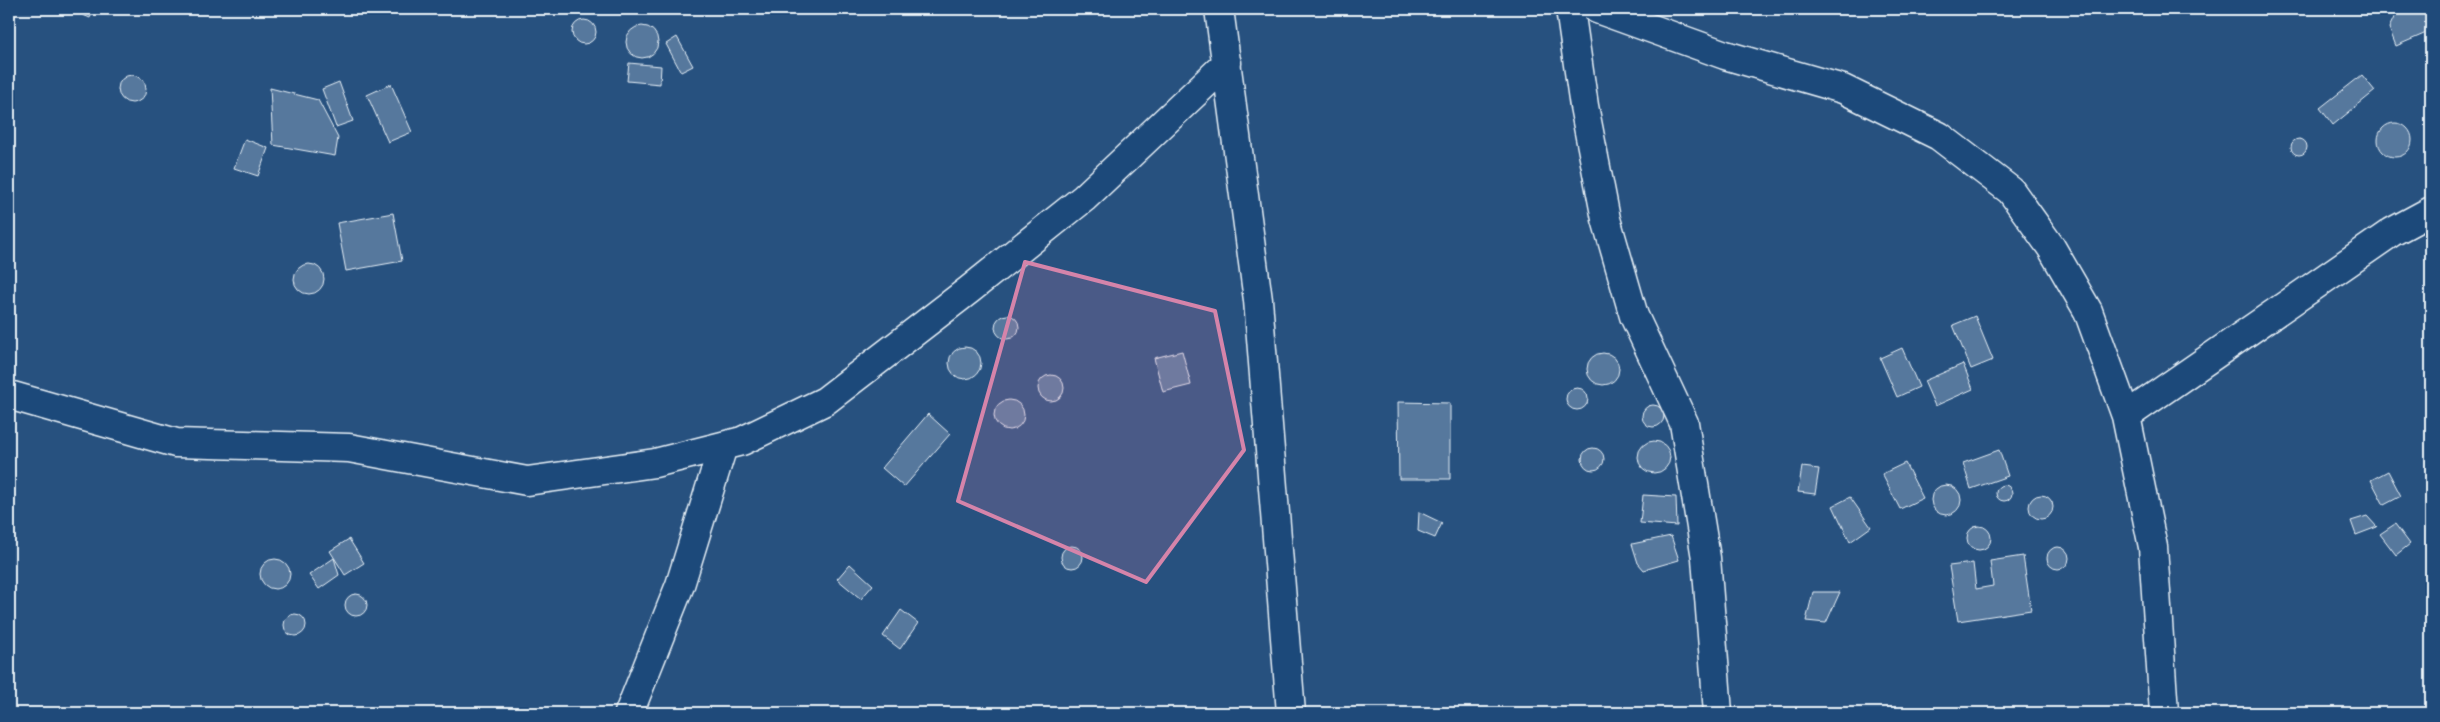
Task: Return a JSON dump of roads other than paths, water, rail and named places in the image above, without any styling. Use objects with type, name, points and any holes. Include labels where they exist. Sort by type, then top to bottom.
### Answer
[{"type":"street","points":[[1219,9],[1258,300],[1291,713]]},
{"type":"street","points":[[1570,9],[1584,106],[1606,220],[1634,316],[1684,423],[1706,558],[1718,713]]},
{"type":"street","points":[[1597,9],[1725,55],[1843,89],[1939,136],[2011,191],[2051,247],[2088,311],[2126,416],[2153,547],[2164,713]]},
{"type":"street","points":[[9,395],[176,443],[349,448],[527,481],[655,463],[742,441],[825,402],[1084,198],[1227,63]]},
{"type":"street","points":[[2126,416],[2392,232],[2431,211]]},
{"type":"street","points":[[629,713],[680,585],[723,446]]}]
